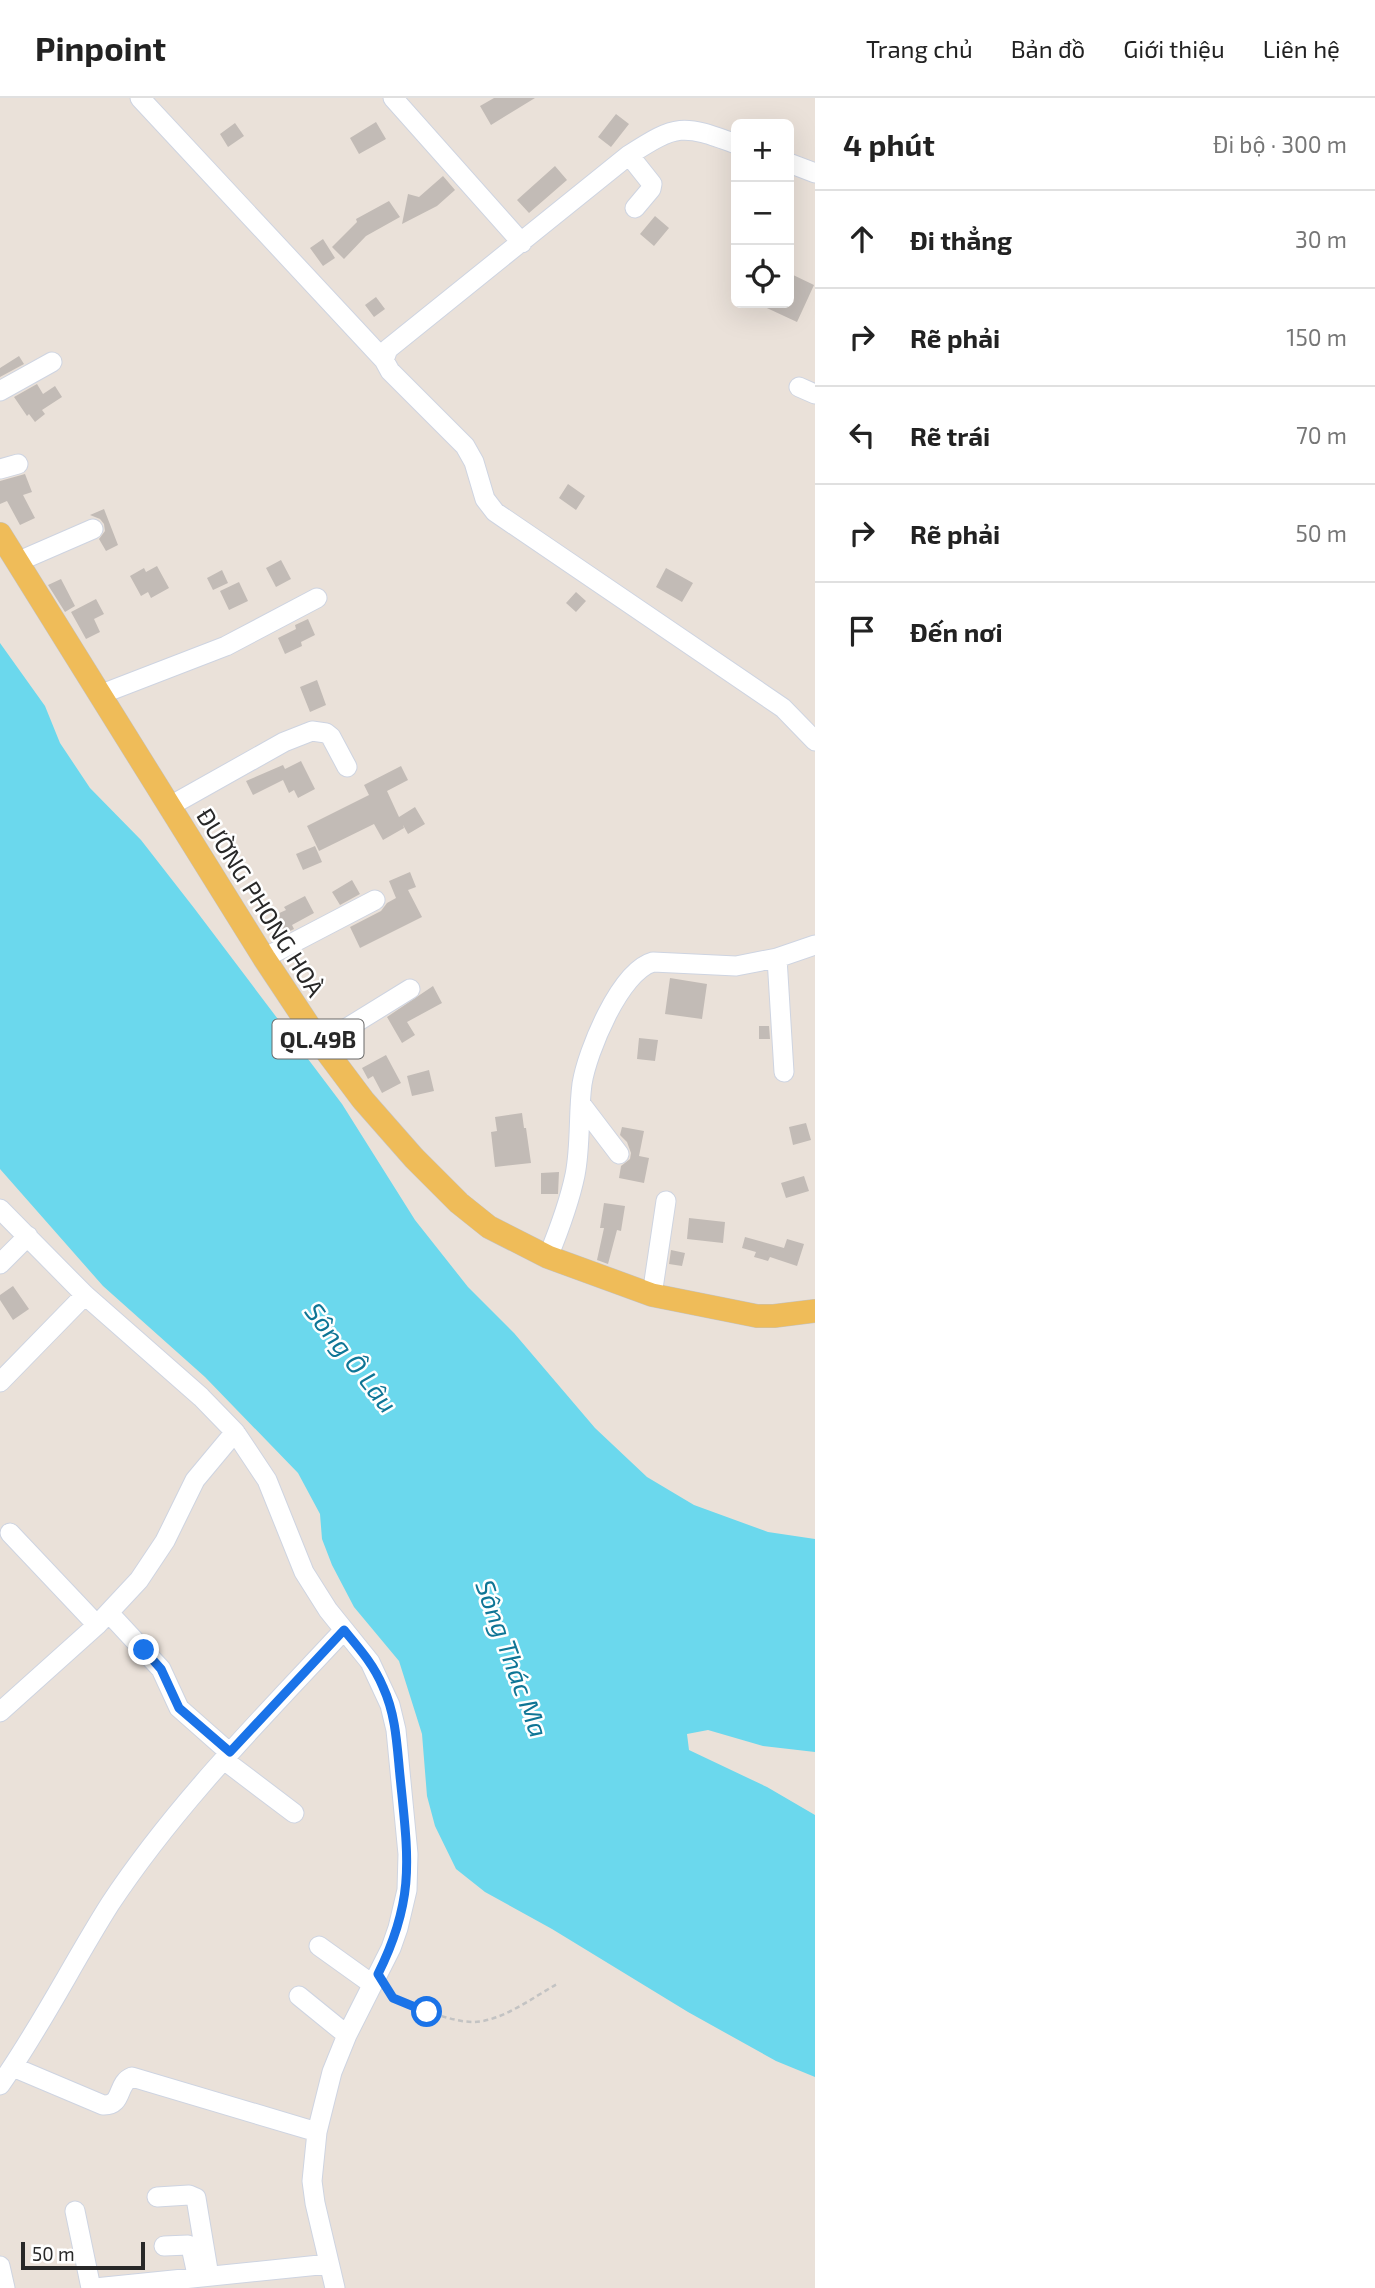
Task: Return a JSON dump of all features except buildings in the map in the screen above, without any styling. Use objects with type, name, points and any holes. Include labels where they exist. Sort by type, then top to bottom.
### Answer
[{"type":"main road","name":"ĐƯỜNG PHONG HOÀ","points":[[0,534],[264,958],[321,1044],[387,1128],[459,1203],[489,1227],[548,1257],[652,1296],[757,1316],[815,1311]]},
{"type":"street","points":[[140,98],[384,360],[390,371],[465,446],[474,462],[485,499],[495,512],[783,708],[815,741]]},
{"type":"street","points":[[393,98],[522,243]]},
{"type":"street","points":[[384,360],[388,349],[629,155],[660,135],[673,130],[695,130],[731,142]]},
{"type":"street","points":[[629,155],[652,184],[635,208]]},
{"type":"street","points":[[794,165],[815,173]]},
{"type":"street","points":[[0,391],[52,362]]},
{"type":"street","points":[[17,562],[93,529]]},
{"type":"street","points":[[99,695],[226,646],[317,598]]},
{"type":"street","points":[[170,806],[284,742],[312,731],[326,733],[331,737],[347,767]]},
{"type":"street","points":[[264,958],[375,900]]},
{"type":"street","points":[[548,1257],[565,1213],[575,1176],[585,1071],[618,997],[632,976],[642,967],[659,961],[736,966],[777,958],[815,945]]},
{"type":"street","points":[[777,958],[784,1072]]},
{"type":"street","points":[[321,1044],[410,989]]},
{"type":"street","points":[[581,1104],[619,1154]]},
{"type":"street","points":[[652,1296],[666,1201]]},
{"type":"street","points":[[0,1209],[85,1296],[201,1397],[235,1432],[267,1480],[304,1572],[377,1675],[390,1705],[396,1730],[408,1854],[407,1890],[398,1928],[347,2035],[325,2092],[317,2132],[312,2181],[335,2288]]},
{"type":"street","points":[[0,1264],[28,1236]]},
{"type":"street","points":[[0,1382],[85,1296]]},
{"type":"street","points":[[0,1712],[103,1619],[153,1561],[195,1480],[235,1432]]},
{"type":"street","points":[[10,1533],[161,1669],[179,1708],[227,1756],[294,1813]]},
{"type":"street","points":[[0,2085],[111,1903],[143,1858],[227,1756],[344,1630]]},
{"type":"street","points":[[319,1947],[375,1979]]},
{"type":"street","points":[[299,1996],[347,2035]]},
{"type":"street","points":[[13,2067],[103,2105],[111,2105],[117,2100],[124,2082],[132,2077],[317,2132]]},
{"type":"street","points":[[157,2197],[189,2195],[196,2199],[204,2277]]},
{"type":"street","points":[[75,2211],[93,2288],[329,2264]]},
{"type":"street","points":[[164,2246],[184,2244],[191,2247],[204,2277]]},
{"type":"street","points":[[0,2266],[5,2288]]},
{"type":"path","points":[[375,1979],[401,2003],[461,2021],[488,2020],[557,1984]]},
{"type":"water","points":[[0,643],[45,706],[60,743],[90,788],[141,840],[342,1104],[415,1220],[468,1287],[514,1333],[595,1428],[647,1477],[694,1505],[768,1532],[815,1539],[815,1752],[763,1746],[708,1730],[687,1734],[689,1750],[767,1787],[815,1815],[815,2077],[776,2061],[688,2012],[552,1929],[485,1892],[456,1869],[435,1826],[427,1796],[422,1734],[399,1661],[354,1607],[322,1539],[320,1514],[298,1473],[205,1377],[103,1286],[0,1169]]},
{"type":"route","points":[[144,1650],[166,1677],[175,1701],[185,1716],[230,1752],[344,1630],[360,1649],[384,1689],[396,1730],[408,1854],[407,1890],[403,1910],[391,1948],[378,1974],[393,1998],[427,2012]]},
{"type":"water label","name":"Sông Ô Lâu","points":[[352,1357]]},
{"type":"water label","name":"Sông Thác Ma","points":[[513,1658]]}]
